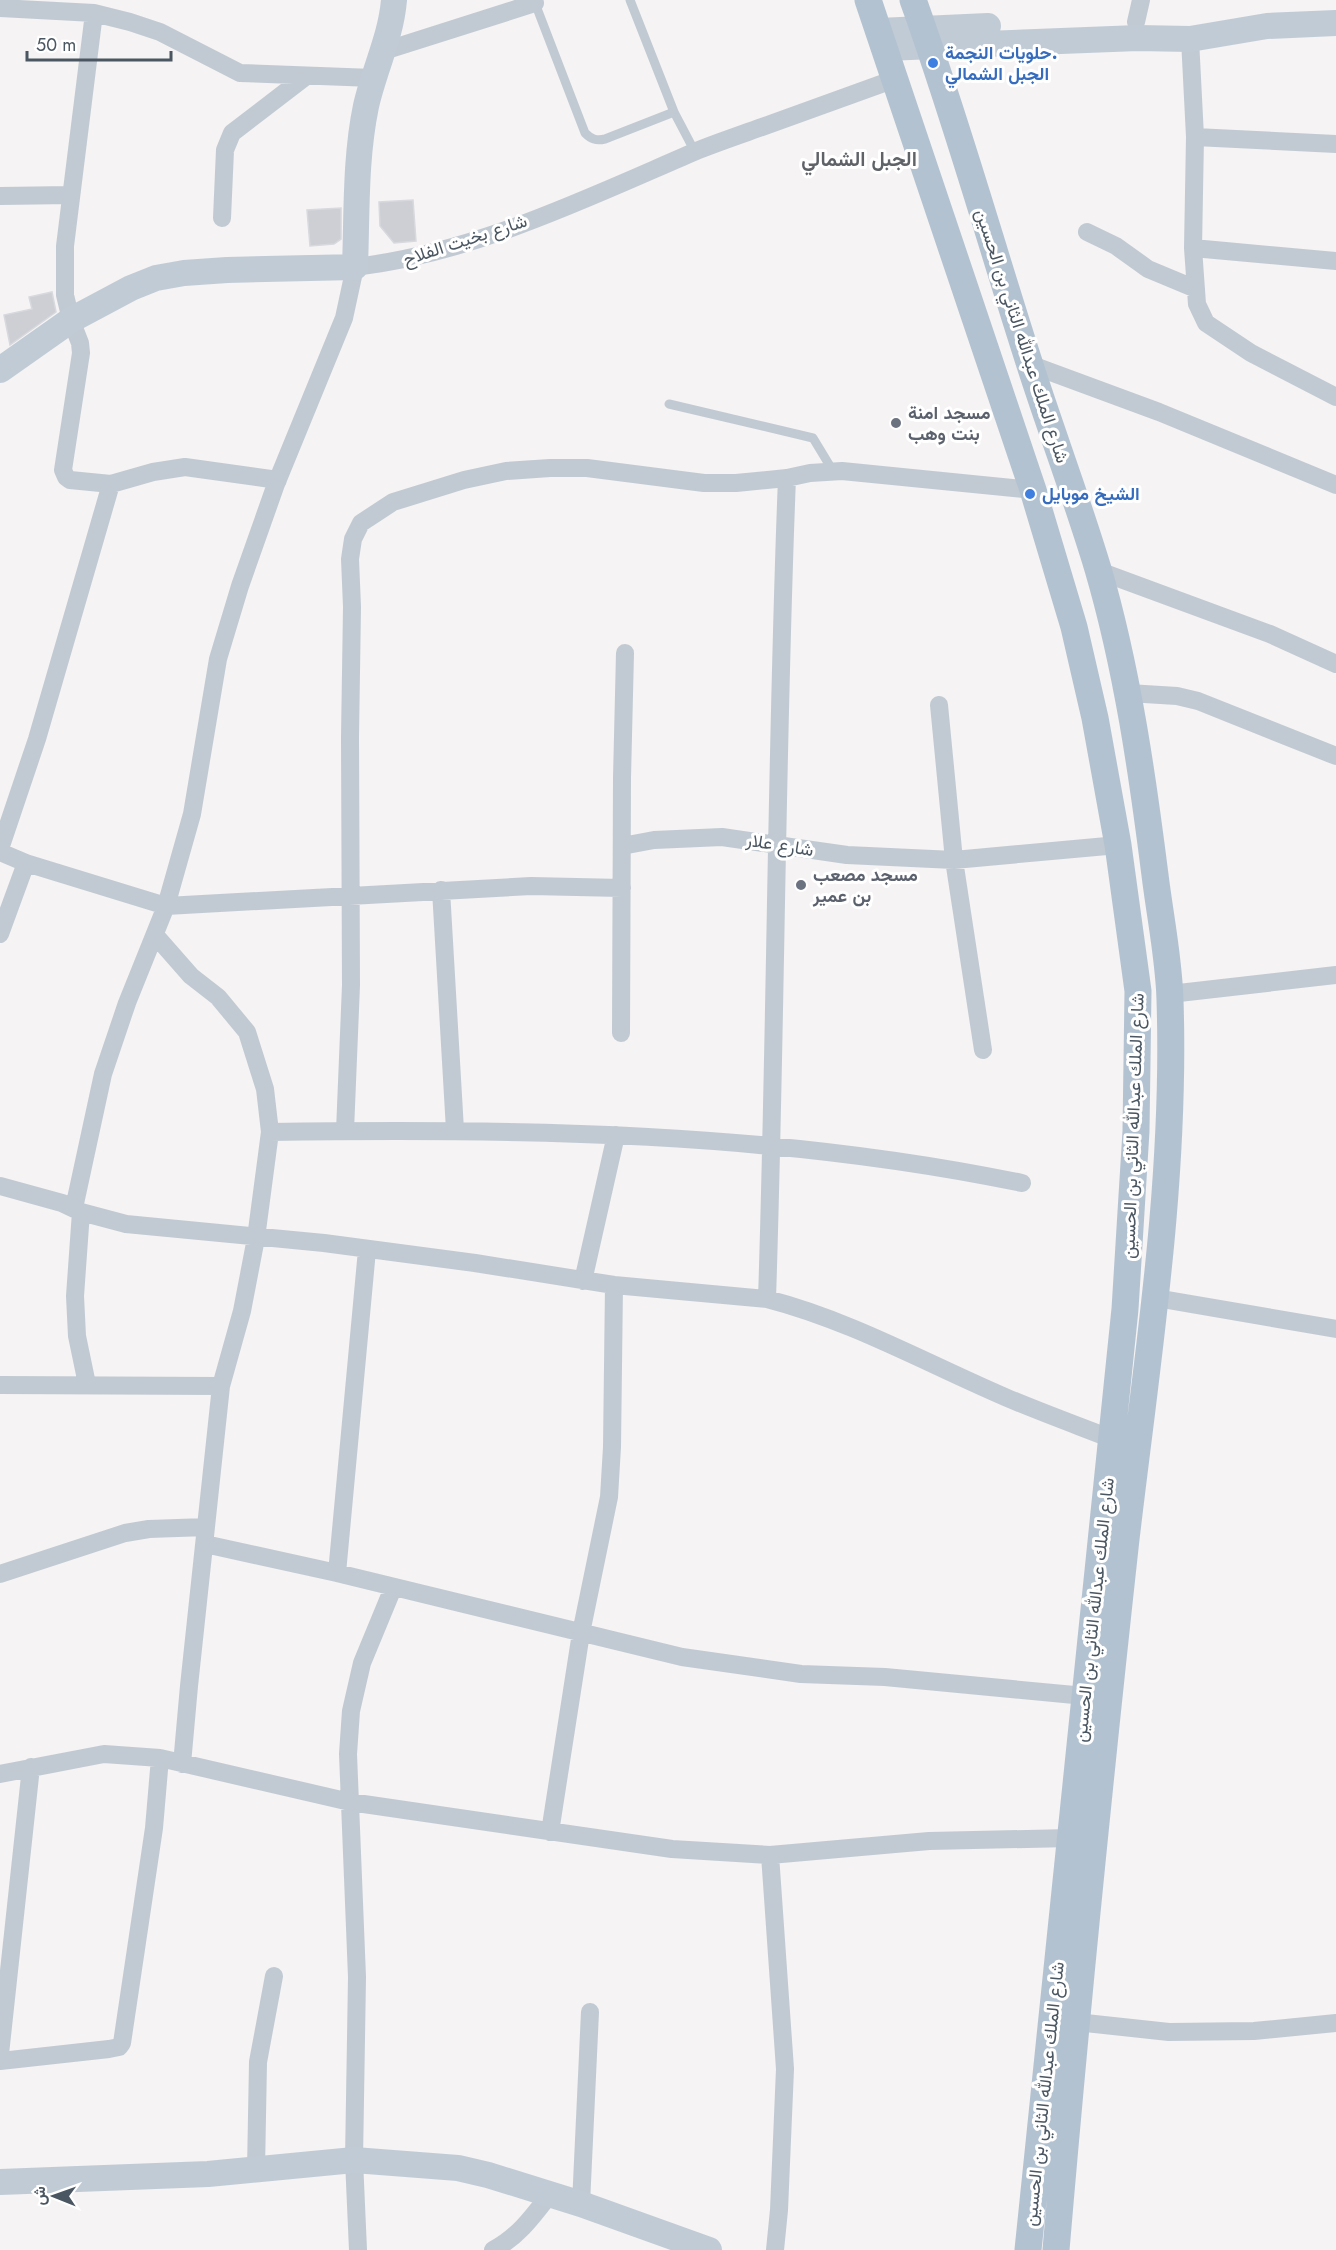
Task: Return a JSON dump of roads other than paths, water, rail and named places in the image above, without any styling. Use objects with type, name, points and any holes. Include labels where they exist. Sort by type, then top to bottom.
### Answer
[{"type":"main road","name":"شارع الملك عبدالله الثاني بن الحسين","points":[[868,0],[1033,490],[1074,627],[1095,718],[1118,845],[1135,958],[1139,1016],[1133,1197],[1112,1439],[1118,1496]]},
{"type":"main road","name":"شارع الملك عبدالله الثاني بن الحسين","points":[[913,0],[938,67],[1029,364],[1099,572],[1128,693],[1170,994],[1169,1145],[1156,1298],[1118,1496],[1110,1571],[1076,2022],[1056,2250]]},
{"type":"main road","name":"شارع الملك عبدالله الثاني بن الحسين","points":[[1028,2250],[1085,1696],[1110,1571]]},
{"type":"street","points":[[87,1384],[77,1336],[75,1296],[78,1210],[103,1074],[127,1003],[166,906],[192,813],[218,659],[240,586],[278,480],[344,318],[355,267],[359,143],[373,78],[384,51],[394,0]]},
{"type":"street","points":[[384,51],[539,2]]},
{"type":"street","points":[[0,8],[94,13],[160,32],[240,73],[373,78]]},
{"type":"street","points":[[926,37],[1139,11],[1191,21],[1267,27]]},
{"type":"street","points":[[94,13],[70,195],[64,278],[65,295],[71,320],[77,331],[81,353],[63,470],[70,480],[111,484],[153,472],[185,467],[278,480]]},
{"type":"street","points":[[882,39],[926,37],[1190,39],[1267,27],[1336,23]]},
{"type":"street","points":[[1190,39],[1195,137],[1194,248],[1197,304],[1206,323],[1251,353],[1336,397]]},
{"type":"street","points":[[222,218],[225,150],[232,133],[305,77]]},
{"type":"street","name":"شارع بخيت الفلاح","points":[[0,370],[71,320],[131,288],[156,278],[184,273],[355,267],[433,254],[500,231],[652,172],[695,152],[895,79]]},
{"type":"street","points":[[1195,137],[1336,144]]},
{"type":"street","points":[[0,196],[70,195]]},
{"type":"street","points":[[1087,232],[1116,246],[1148,269],[1196,289]]},
{"type":"street","points":[[1194,248],[1336,261]]},
{"type":"street","points":[[1029,364],[1159,412],[1336,485]]},
{"type":"street","points":[[345,1131],[351,985],[352,607],[350,559],[353,539],[361,523],[393,502],[464,480],[506,471],[550,468],[587,468],[704,483],[736,483],[833,471],[1033,490]]},
{"type":"street","points":[[767,1299],[772,1147],[780,652],[787,478]]},
{"type":"street","points":[[111,484],[37,740],[0,850],[26,863],[166,906],[531,886],[622,888]]},
{"type":"street","points":[[1099,572],[1270,634],[1336,664]]},
{"type":"street","points":[[621,1033],[625,653]]},
{"type":"street","points":[[1128,693],[1177,696],[1198,701],[1336,756]]},
{"type":"street","points":[[939,705],[954,860],[983,1050]]},
{"type":"street","name":"شارع علار","points":[[622,846],[654,840],[722,837],[847,855],[954,860],[1118,845]]},
{"type":"street","points":[[0,934],[26,863]]},
{"type":"street","points":[[441,890],[455,1130]]},
{"type":"street","points":[[155,935],[191,976],[218,997],[247,1032],[265,1089],[270,1132],[256,1238],[242,1311],[221,1386],[182,1764]]},
{"type":"street","points":[[1170,994],[1336,975]]},
{"type":"street","points":[[270,1132],[455,1130],[616,1135],[865,1156],[943,1166],[1022,1183]]},
{"type":"street","points":[[583,1281],[616,1135]]},
{"type":"street","points":[[0,1186],[126,1224],[324,1243],[475,1263],[614,1286],[767,1299],[791,1305],[1006,1397],[1112,1439]]},
{"type":"street","points":[[337,1573],[367,1250]]},
{"type":"street","points":[[550,1832],[581,1633],[605,1524],[610,1489],[614,1286]]},
{"type":"street","points":[[1156,1298],[1336,1329]]},
{"type":"street","points":[[0,1385],[221,1386]]},
{"type":"street","points":[[0,1574],[125,1533],[149,1529],[205,1536],[393,1588],[682,1657],[801,1674],[885,1677],[1085,1696]]},
{"type":"street","points":[[358,2250],[354,2160],[357,1977],[348,1754],[351,1711],[362,1663],[393,1588]]},
{"type":"street","points":[[0,1774],[104,1754],[160,1758],[350,1802],[672,1849],[770,1855],[929,1841],[1071,1838]]},
{"type":"street","points":[[0,2061],[109,2049],[119,2047],[122,2043],[154,1828],[160,1758]]},
{"type":"street","points":[[0,2054],[31,1767]]},
{"type":"street","points":[[770,1855],[785,2069],[780,2210],[775,2250]]},
{"type":"street","points":[[256,2170],[258,2062],[274,1976]]},
{"type":"street","points":[[581,2204],[590,2012]]},
{"type":"street","points":[[1076,2022],[1169,2032],[1254,2031],[1336,2023]]},
{"type":"street","points":[[0,2182],[157,2177],[354,2160],[458,2168],[581,2204],[709,2250]]},
{"type":"street","points":[[493,2250],[524,2228],[550,2194]]},
{"type":"lane","points":[[630,0],[675,112],[695,152]]},
{"type":"lane","points":[[539,2],[585,132],[589,137],[605,139],[675,112]]},
{"type":"lane","points":[[669,404],[813,438],[833,471]]},
{"type":"place","name":"حلويات النجمة. الجبل الشمالي","points":[[933,63]]},
{"type":"place","name":"مسجد امنة بنت وهب","points":[[896,423]]},
{"type":"place","name":"الشيخ موبايل","points":[[1030,494]]},
{"type":"place","name":"مسجد مصعب بن عمير","points":[[801,885]]},
{"type":"district","name":"الجبل الشمالي","points":[[859,159]]}]
